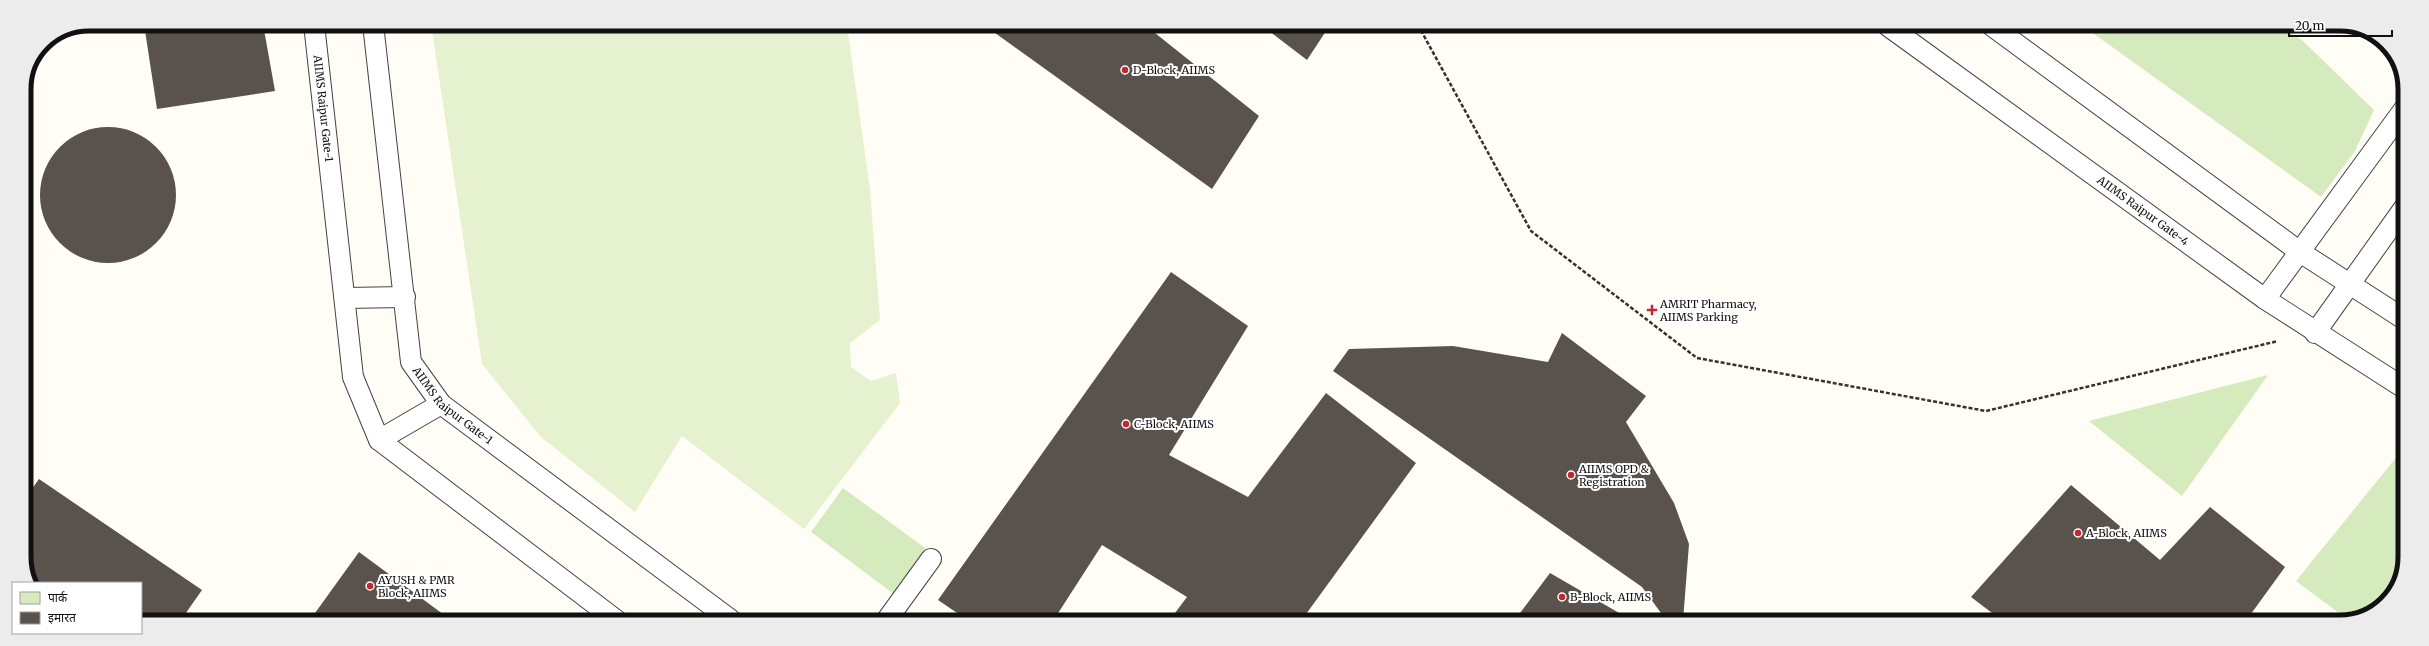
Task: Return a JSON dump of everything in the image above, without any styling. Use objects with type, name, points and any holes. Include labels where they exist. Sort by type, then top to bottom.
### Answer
[{"type":"lane","name":"AIIMS Raipur Gate-1","points":[[315,31],[353,377],[379,440]]},
{"type":"lane","name":"AIIMS Raipur Gate-1","points":[[374,31],[405,297],[411,362],[441,404],[724,615]]},
{"type":"lane","name":"AIIMS Raipur Gate-4","points":[[1895,31],[2265,299],[2398,384]]},
{"type":"lane","points":[[1999,31],[2300,252],[2398,315]]},
{"type":"lane","points":[[2265,299],[2398,118]]},
{"type":"lane","points":[[2315,332],[2398,216]]},
{"type":"lane","points":[[345,298],[405,297]]},
{"type":"lane","points":[[441,404],[379,440],[609,615]]},
{"type":"lane","points":[[890,615],[931,559]]},
{"type":"path","points":[[1421,31],[1531,231],[1697,358],[1986,411],[2315,332]]},
{"type":"green space","points":[[432,31],[848,31],[870,190],[880,320],[850,343],[851,367],[871,381],[896,373],[900,403],[804,529],[682,436],[635,512],[541,437],[482,364]]},
{"type":"green space","points":[[2090,31],[2288,31],[2303,41],[2374,110],[2355,151],[2321,197]]},
{"type":"green space","points":[[2268,375],[2182,496],[2089,421]]},
{"type":"green space","points":[[2398,455],[2398,564],[2392,582],[2384,595],[2365,609],[2347,615],[2342,615],[2296,581]]},
{"type":"green space","points":[[843,488],[928,550],[895,595],[811,532]]},
{"type":"building","points":[[145,31],[264,31],[275,91],[157,109]]},
{"type":"building","name":"D-Block, AIIMS","points":[[992,31],[1153,31],[1259,116],[1212,189]]},
{"type":"building","points":[[1269,31],[1326,31],[1307,60]]},
{"type":"building","points":[[2358,34],[2372,41],[2381,48],[2380,49]]},
{"type":"building","points":[[101,127],[115,127],[134,132],[146,138],[161,152],[171,169],[175,182],[175,208],[171,221],[165,233],[151,248],[146,252],[128,260],[115,263],[101,263],[82,258],[70,252],[55,238],[51,233],[43,215],[40,202],[40,188],[45,169],[51,157],[65,142],[70,138],[88,130]]},
{"type":"building","name":"C-Block, AIIMS","points":[[1171,272],[1248,326],[1169,455],[1248,497],[1326,393],[1416,463],[1305,615],[1174,615],[1187,597],[1102,545],[1057,615],[960,615],[938,600]]},
{"type":"building","name":"AIIMS OPD & Registration","points":[[1562,333],[1646,396],[1626,422],[1674,503],[1689,544],[1683,615],[1666,615],[1661,613],[1642,587],[1333,371],[1349,349],[1453,346],[1548,362]]},
{"type":"building","points":[[39,479],[202,590],[184,615],[142,615],[142,582],[37,582],[31,560],[31,490]]},
{"type":"building","name":"A-Block, AIIMS","points":[[2071,485],[2160,560],[2210,507],[2285,567],[2250,615],[1995,615],[1971,597]]},
{"type":"building","name":"AYUSH & PMR Block, AIIMS","points":[[359,552],[444,615],[314,615]]},
{"type":"building","name":"B-Block, AIIMS","points":[[1550,573],[1623,615],[1518,615]]},
{"type":"place","name":"D-Block, AIIMS","points":[[1125,70]]},
{"type":"place","name":"AMRIT Pharmacy, AIIMS Parking","points":[[1652,310]]},
{"type":"place","name":"C-Block, AIIMS","points":[[1126,424]]},
{"type":"place","name":"AIIMS OPD & Registration","points":[[1571,475]]},
{"type":"place","name":"A-Block, AIIMS","points":[[2078,533]]},
{"type":"place","name":"AYUSH & PMR Block, AIIMS","points":[[370,586]]},
{"type":"place","name":"B-Block, AIIMS","points":[[1562,597]]}]
